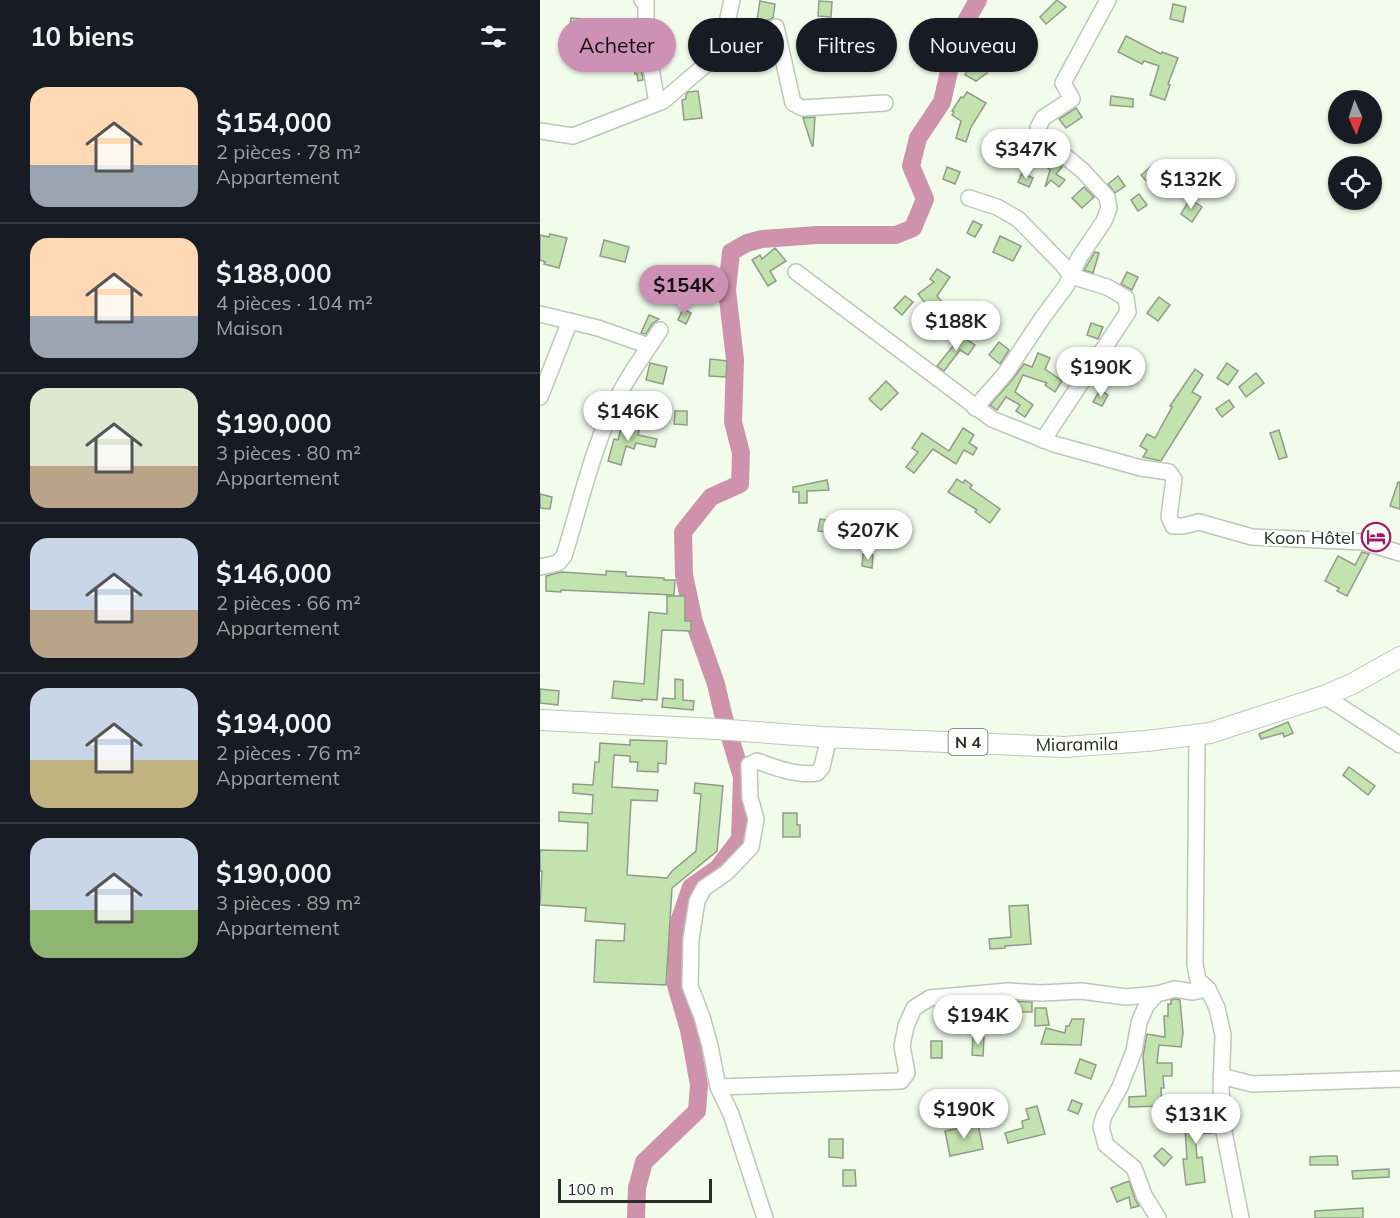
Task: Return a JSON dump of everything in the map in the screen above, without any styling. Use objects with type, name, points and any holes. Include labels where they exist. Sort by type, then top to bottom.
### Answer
[{"type":"main road","name":"Miaramila","points":[[540,720],[829,737],[1064,747],[1197,736],[1324,696],[1352,684],[1400,657]]},
{"type":"street","points":[[642,0],[646,1],[646,39],[657,104]]},
{"type":"street","points":[[728,18],[732,0]]},
{"type":"street","points":[[975,408],[1005,374],[1042,317],[1066,286],[1079,258],[1104,221],[1109,208],[1107,197],[1083,171],[1042,136],[1038,128],[1043,118],[1072,99],[1063,83],[1108,0]]},
{"type":"street","points":[[784,63],[793,104],[802,108],[885,103]]},
{"type":"street","points":[[540,130],[573,136],[663,101],[697,72]]},
{"type":"street","points":[[969,198],[997,207],[1018,219],[1071,276],[1107,287],[1126,298],[1128,312],[1042,440]]},
{"type":"street","points":[[796,272],[992,419],[1042,440],[1141,468],[1169,472],[1174,479],[1169,517],[1173,526],[1199,522],[1252,537],[1363,542],[1400,553]]},
{"type":"street","points":[[540,314],[598,328],[649,346]]},
{"type":"street","points":[[540,397],[570,321]]},
{"type":"street","points":[[540,567],[558,563],[564,556],[580,497],[604,429],[620,392],[660,330]]},
{"type":"street","points":[[1324,696],[1400,745]]},
{"type":"street","points":[[1197,736],[1195,964],[1198,980],[1208,989],[1217,1008],[1223,1035],[1221,1076],[1224,1132],[1241,1218]]},
{"type":"street","points":[[765,1218],[731,1114],[718,1087],[708,1036],[690,986],[691,939],[697,901],[704,888],[726,873],[751,847],[756,819],[750,798],[749,765],[757,761],[805,775],[818,773],[822,767],[829,737]]},
{"type":"street","points":[[718,1087],[901,1081],[908,1073],[902,1046],[906,1026],[914,1008],[930,998],[1008,991],[1081,992],[1126,998],[1175,989],[1193,992],[1208,989]]},
{"type":"street","points":[[1157,994],[1146,1006],[1142,1015],[1134,1051],[1101,1127],[1106,1145],[1134,1168],[1144,1195],[1158,1218]]},
{"type":"street","points":[[1221,1076],[1252,1084],[1400,1079]]},
{"type":"building","points":[[1057,0],[1066,7],[1046,24],[1040,17]]},
{"type":"building","points":[[760,1],[775,4],[773,18],[757,18]]},
{"type":"building","points":[[819,1],[832,2],[831,17],[818,16]]},
{"type":"building","points":[[1173,4],[1186,7],[1183,22],[1170,19]]},
{"type":"building","points":[[1126,36],[1161,54],[1162,52],[1178,58],[1168,84],[1170,85],[1165,100],[1150,95],[1159,66],[1144,61],[1142,64],[1118,52]]},
{"type":"building","points":[[635,72],[642,72],[643,80],[638,81],[637,74]]},
{"type":"building","points":[[966,72],[987,72],[976,81],[965,75]]},
{"type":"building","points":[[698,91],[702,118],[684,120],[682,100],[686,99],[688,92]]},
{"type":"building","points":[[967,92],[986,103],[971,127],[966,142],[956,138],[961,121],[952,115],[954,112],[952,111]]},
{"type":"building","points":[[1111,96],[1133,99],[1133,107],[1110,105]]},
{"type":"building","points":[[1076,108],[1082,117],[1066,128],[1059,119]]},
{"type":"building","points":[[815,117],[813,146],[812,146],[803,118]]},
{"type":"building","points":[[1053,160],[1062,167],[1056,174],[1065,180],[1059,187],[1051,180],[1045,187],[1050,170],[1047,167]]},
{"type":"building","points":[[1153,165],[1161,175],[1150,185],[1141,175]]},
{"type":"building","points":[[947,167],[960,172],[955,184],[943,179]]},
{"type":"building","points":[[1022,173],[1033,178],[1029,187],[1018,182]]},
{"type":"building","points":[[1118,176],[1125,186],[1115,193],[1108,184]]},
{"type":"building","points":[[1084,187],[1094,197],[1082,208],[1072,198]]},
{"type":"building","points":[[1139,194],[1147,205],[1138,211],[1131,200]]},
{"type":"building","points":[[1190,199],[1202,207],[1192,222],[1181,214]]},
{"type":"building","points":[[973,221],[982,225],[975,237],[967,233]]},
{"type":"building","points":[[550,234],[567,238],[559,268],[544,264],[545,262],[540,260],[540,235],[549,237]]},
{"type":"building","points":[[1000,236],[1021,246],[1013,261],[993,252]]},
{"type":"building","points":[[604,240],[629,247],[625,262],[600,256]]},
{"type":"building","points":[[775,248],[786,261],[770,271],[776,281],[768,286],[752,260],[760,255],[762,259]]},
{"type":"building","points":[[1095,252],[1099,253],[1093,273],[1084,270]]},
{"type":"building","points":[[937,269],[950,277],[937,296],[943,303],[932,312],[918,294],[934,282],[930,279]]},
{"type":"building","points":[[1127,272],[1138,277],[1132,290],[1121,284]]},
{"type":"building","points":[[905,296],[913,302],[902,315],[894,308]]},
{"type":"building","points":[[1159,297],[1170,305],[1158,321],[1147,313]]},
{"type":"building","points":[[683,309],[691,313],[686,324],[678,320]]},
{"type":"building","points":[[649,315],[659,319],[652,324],[646,334],[641,333]]},
{"type":"building","points":[[1091,323],[1103,327],[1098,339],[1087,335]]},
{"type":"building","points":[[961,336],[975,345],[968,355],[960,350],[944,371],[937,366]]},
{"type":"building","points":[[999,342],[1009,350],[1000,364],[989,355]]},
{"type":"building","points":[[1038,353],[1050,358],[1045,369],[1062,381],[1055,392],[1045,385],[1047,383],[1023,375],[1015,392],[1033,405],[1025,417],[1016,411],[1020,405],[1006,397],[997,410],[990,405],[1024,364],[1032,367]]},
{"type":"building","points":[[710,359],[727,361],[726,377],[709,376]]},
{"type":"building","points":[[650,363],[667,367],[663,384],[646,380]]},
{"type":"building","points":[[1227,363],[1238,371],[1228,385],[1217,378]]},
{"type":"building","points":[[1195,369],[1203,375],[1192,392],[1201,397],[1161,461],[1143,457],[1147,450],[1140,446],[1147,434],[1155,438],[1172,407],[1170,406]]},
{"type":"building","points":[[1256,373],[1264,383],[1246,397],[1239,387]]},
{"type":"building","points":[[886,381],[898,393],[881,410],[869,399]]},
{"type":"building","points":[[1100,390],[1108,395],[1102,406],[1093,402]]},
{"type":"building","points":[[1229,400],[1234,407],[1222,417],[1216,409]]},
{"type":"building","points":[[675,411],[687,411],[687,425],[674,424]]},
{"type":"building","points":[[623,421],[640,426],[638,435],[657,439],[655,447],[636,443],[634,449],[626,446],[621,465],[608,461],[614,439],[618,440]]},
{"type":"building","points":[[963,428],[974,435],[969,443],[977,448],[973,455],[964,450],[956,464],[933,449],[914,473],[906,467],[918,452],[912,448],[922,433],[949,451]]},
{"type":"building","points":[[1279,430],[1287,457],[1279,459],[1270,433]]},
{"type":"building","points":[[957,479],[963,483],[965,480],[972,485],[970,488],[1000,509],[990,523],[975,512],[977,510],[948,492]]},
{"type":"building","points":[[827,480],[829,490],[807,491],[807,503],[799,503],[799,492],[793,492],[793,487]]},
{"type":"building","points":[[1398,482],[1400,482],[1400,509],[1390,506]]},
{"type":"building","points":[[540,494],[552,497],[550,509],[540,508]]},
{"type":"building","points":[[820,519],[831,521],[830,532],[818,531]]},
{"type":"building","points":[[1362,552],[1369,554],[1347,596],[1337,591],[1339,588],[1325,581],[1338,556],[1355,565]]},
{"type":"building","points":[[863,554],[873,555],[872,568],[862,566]]},
{"type":"building","points":[[606,571],[626,572],[626,576],[675,580],[674,595],[546,591],[546,576],[561,572],[606,575]]},
{"type":"building","points":[[667,596],[685,596],[685,621],[691,621],[691,631],[662,630],[657,700],[612,698],[614,681],[644,684],[649,612],[667,614]]},
{"type":"building","points":[[675,679],[683,680],[683,700],[694,701],[693,710],[662,707],[663,698],[675,699]]},
{"type":"building","points":[[540,689],[559,691],[558,705],[540,703]]},
{"type":"building","points":[[1288,722],[1293,733],[1284,737],[1283,733],[1261,739],[1259,734]]},
{"type":"building","points":[[630,740],[667,741],[666,764],[658,763],[658,772],[637,771],[638,762],[630,762],[630,756],[614,755],[612,787],[658,790],[657,801],[631,800],[627,875],[667,878],[696,851],[701,794],[694,793],[695,783],[723,786],[717,851],[672,888],[666,985],[594,982],[596,940],[624,941],[625,924],[585,921],[586,908],[540,905],[542,871],[540,871],[540,850],[587,851],[588,823],[559,821],[559,812],[592,814],[593,795],[573,793],[573,784],[593,785],[595,762],[599,762],[600,743],[630,745]]},
{"type":"building","points":[[1349,767],[1375,786],[1368,795],[1343,775]]},
{"type":"building","points":[[783,813],[797,813],[800,837],[783,837]]},
{"type":"building","points":[[1028,905],[1031,944],[990,949],[989,939],[1011,937],[1009,906]]},
{"type":"building","points":[[1171,1000],[1180,1000],[1183,1033],[1181,1047],[1159,1045],[1157,1063],[1172,1063],[1172,1076],[1163,1076],[1162,1106],[1129,1107],[1129,1097],[1146,1096],[1143,1056],[1147,1034],[1165,1037],[1164,1016],[1168,1016],[1168,1004],[1171,1004]]},
{"type":"building","points":[[1012,1001],[1032,1002],[1032,1012],[1012,1012]]},
{"type":"building","points":[[978,1003],[978,1010],[955,1008],[956,1021],[948,1022],[947,1012],[941,1013],[939,1007]]},
{"type":"building","points":[[1035,1008],[1046,1008],[1049,1025],[1035,1026]]},
{"type":"building","points":[[1072,1019],[1084,1019],[1081,1045],[1041,1044],[1046,1028],[1065,1033],[1066,1026],[1069,1026]]},
{"type":"building","points":[[973,1036],[984,1037],[983,1056],[972,1055]]},
{"type":"building","points":[[931,1041],[942,1041],[942,1058],[931,1058]]},
{"type":"building","points":[[1080,1059],[1096,1065],[1091,1079],[1075,1073]]},
{"type":"building","points":[[1072,1100],[1082,1104],[1078,1114],[1068,1110]]},
{"type":"building","points":[[1037,1106],[1045,1134],[1008,1143],[1005,1133],[1023,1128],[1022,1121],[1029,1119],[1026,1109]]},
{"type":"building","points":[[1212,1112],[1213,1133],[1195,1134],[1197,1158],[1202,1157],[1205,1182],[1186,1185],[1183,1159],[1187,1159],[1184,1114]]},
{"type":"building","points":[[978,1124],[983,1149],[950,1156],[945,1131]]},
{"type":"building","points":[[829,1139],[843,1139],[843,1158],[829,1157]]},
{"type":"building","points":[[1162,1148],[1172,1157],[1164,1166],[1154,1156]]},
{"type":"building","points":[[1337,1156],[1338,1165],[1310,1165],[1310,1157]]},
{"type":"building","points":[[1389,1169],[1389,1177],[1353,1179],[1352,1171]]},
{"type":"building","points":[[843,1170],[855,1170],[856,1186],[843,1186]]},
{"type":"building","points":[[1129,1181],[1139,1206],[1131,1208],[1129,1197],[1117,1202],[1111,1188]]},
{"type":"building","points":[[1363,1208],[1363,1218],[1315,1218],[1315,1211]]},
{"type":"waterway","points":[[636,1218],[637,1188],[644,1162],[697,1111],[699,1085],[689,1030],[676,985],[678,925],[691,887],[718,868],[740,839],[742,777],[716,684],[694,622],[684,575],[683,532],[711,497],[740,484],[741,453],[733,422],[735,360],[727,290],[731,252],[747,243],[762,239],[817,235],[896,235],[913,228],[925,199],[911,166],[918,138],[942,102],[957,37],[978,0]]},
{"type":"place","name":"Koon Hôtel","points":[[1376,537]]}]
